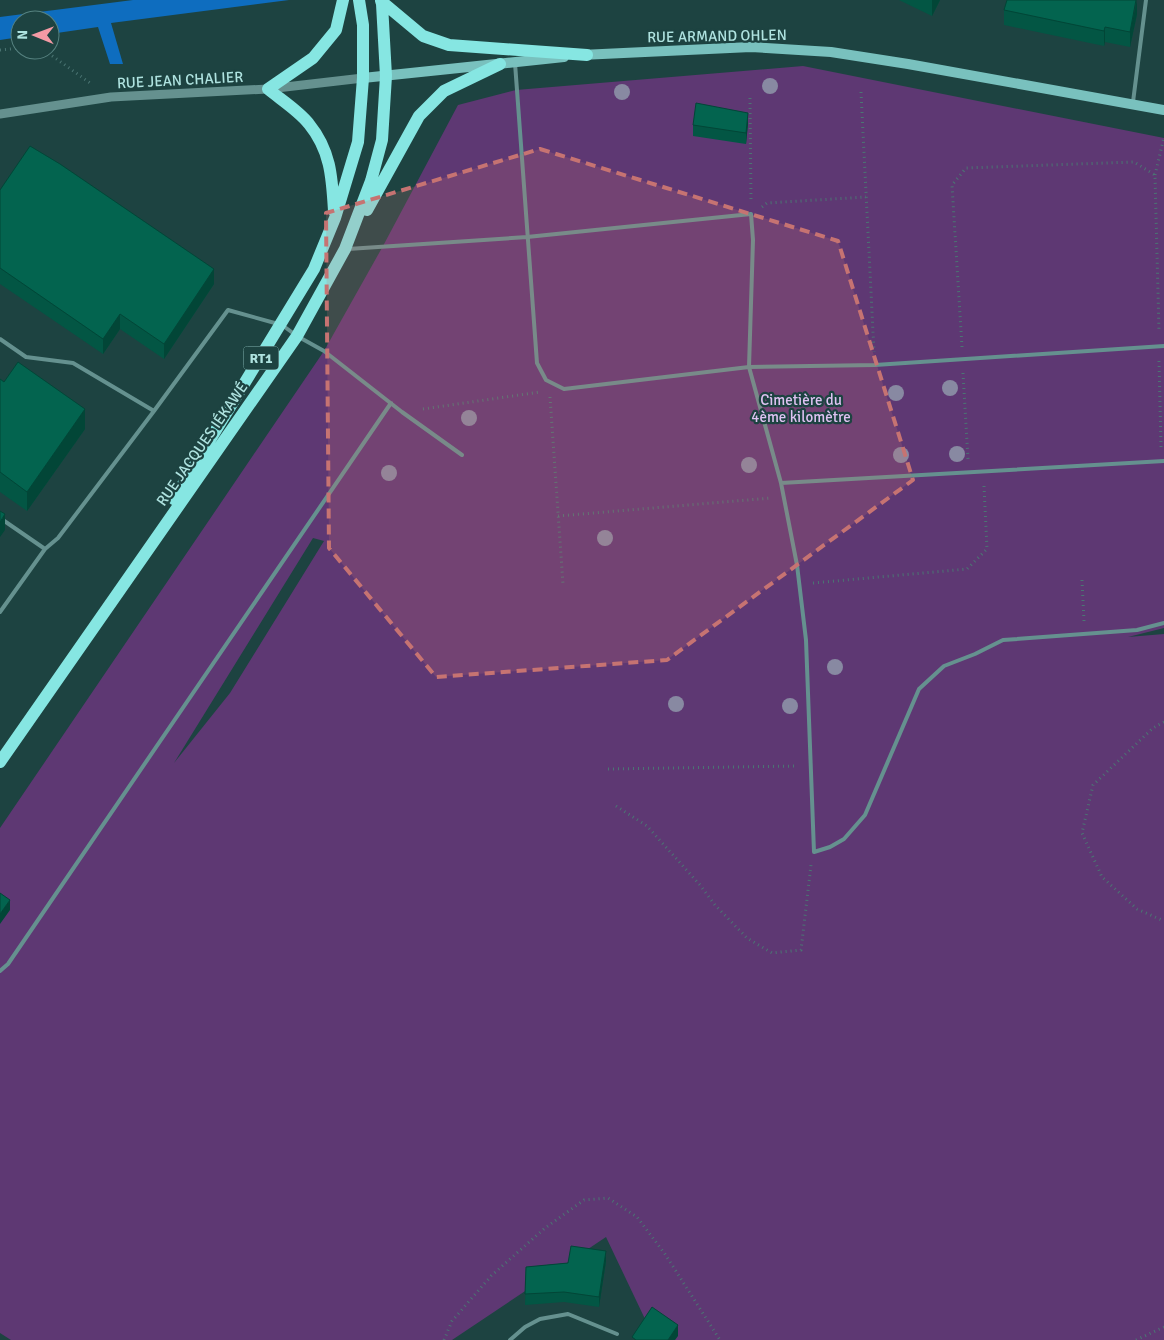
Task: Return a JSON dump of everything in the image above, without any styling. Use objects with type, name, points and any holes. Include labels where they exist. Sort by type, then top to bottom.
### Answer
[{"type":"main road","points":[[335,218],[331,170],[323,146],[308,123],[268,89],[313,58],[332,36],[336,30],[343,0]]},
{"type":"main road","name":"RUE JACQUES IÉKAWÉ","points":[[102,616],[314,269],[335,218],[358,142],[363,78],[363,25],[359,0]]},
{"type":"main road","points":[[381,1],[423,36],[449,45],[587,55]]},
{"type":"main road","name":"RUE JACQUES IÉKAWÉ","points":[[0,762],[297,336],[345,250],[371,181],[382,140],[386,76],[381,1]]},
{"type":"main road","name":"RUE ARMAND OHLEN","points":[[363,78],[587,55],[751,47],[832,52],[1164,110]]},
{"type":"main road","points":[[345,250],[419,116],[444,91],[500,64]]},
{"type":"street","name":"RUE JEAN CHALIER","points":[[0,114],[111,98],[268,89],[363,78]]},
{"type":"lane","points":[[1133,104],[1146,0]]},
{"type":"lane","points":[[515,63],[537,363],[546,380],[564,389],[748,367],[874,365],[1161,346]]},
{"type":"lane","points":[[345,250],[527,237],[751,214],[753,240],[748,367],[781,483],[797,565],[806,640],[814,852],[830,847],[844,839],[865,815],[919,689],[944,666],[975,654],[1002,640],[1137,630],[1164,623]]},
{"type":"lane","points":[[0,612],[44,549],[58,538],[228,310],[282,324],[297,336],[324,351],[402,412],[462,455]]},
{"type":"lane","points":[[0,339],[26,357],[73,364],[154,411]]},
{"type":"lane","points":[[0,971],[8,964],[391,403]]},
{"type":"lane","points":[[781,483],[1163,461]]},
{"type":"lane","points":[[0,518],[44,549]]},
{"type":"lane","points":[[510,1340],[525,1327],[540,1319],[568,1314],[617,1334]]},
{"type":"path","points":[[58,60],[111,98]]},
{"type":"path","points":[[861,92],[874,365]]},
{"type":"path","points":[[750,98],[751,214]]},
{"type":"path","points":[[1155,175],[1164,137]]},
{"type":"path","points":[[751,214],[768,203],[866,197]]},
{"type":"path","points":[[1161,346],[1163,461]]},
{"type":"path","points":[[402,412],[550,391],[563,584]]},
{"type":"path","points":[[558,516],[784,497]]},
{"type":"path","points":[[1082,580],[1085,634]]},
{"type":"path","points":[[1164,722],[1154,728],[1093,785],[1082,833],[1102,877],[1137,909],[1164,921]]},
{"type":"path","points":[[608,769],[811,766]]},
{"type":"path","points":[[616,806],[648,826],[700,884],[715,905],[747,938],[772,953],[801,950],[814,852]]},
{"type":"path","points":[[444,1340],[452,1321],[491,1276],[544,1228],[584,1200],[608,1198],[637,1217],[665,1254],[720,1340]]},
{"type":"path","points":[[1136,1340],[1164,1327]]},
{"type":"highlighted area","points":[[540,149],[838,241],[913,480],[667,660],[436,677],[329,548],[326,213]]},
{"type":"green space","name":"Cimetière du 4ème kilomètre","points":[[803,66],[1164,138],[1164,628],[1128,637],[1164,634],[1164,1340],[655,1340],[606,1237],[452,1340],[11,1340],[0,1333],[0,828],[324,351],[383,246],[458,105],[516,90]],"holes":[[[313,538],[324,541],[230,693],[174,763]]]},
{"type":"water","points":[[133,0],[289,0],[111,23],[123,64],[110,64],[98,27],[60,33],[60,10],[55,10]]},
{"type":"water","points":[[10,16],[10,38],[0,40],[0,17]]},
{"type":"building","points":[[1007,0],[1136,0],[1130,32],[1105,27],[1104,31],[1004,10]]},
{"type":"building","points":[[696,103],[748,113],[746,133],[693,125]]},
{"type":"building","points":[[30,146],[60,164],[214,269],[164,344],[120,314],[103,339],[0,268],[0,190]]},
{"type":"building","points":[[18,362],[85,409],[27,492],[0,472],[0,379],[4,382]]},
{"type":"building","points":[[0,511],[5,514],[0,522]]},
{"type":"building","points":[[0,893],[10,900],[0,914]]},
{"type":"building","points":[[571,1246],[606,1251],[599,1297],[564,1292],[525,1294],[526,1267],[568,1263]]},
{"type":"building","points":[[652,1307],[678,1325],[668,1340],[636,1340],[632,1337]]}]
